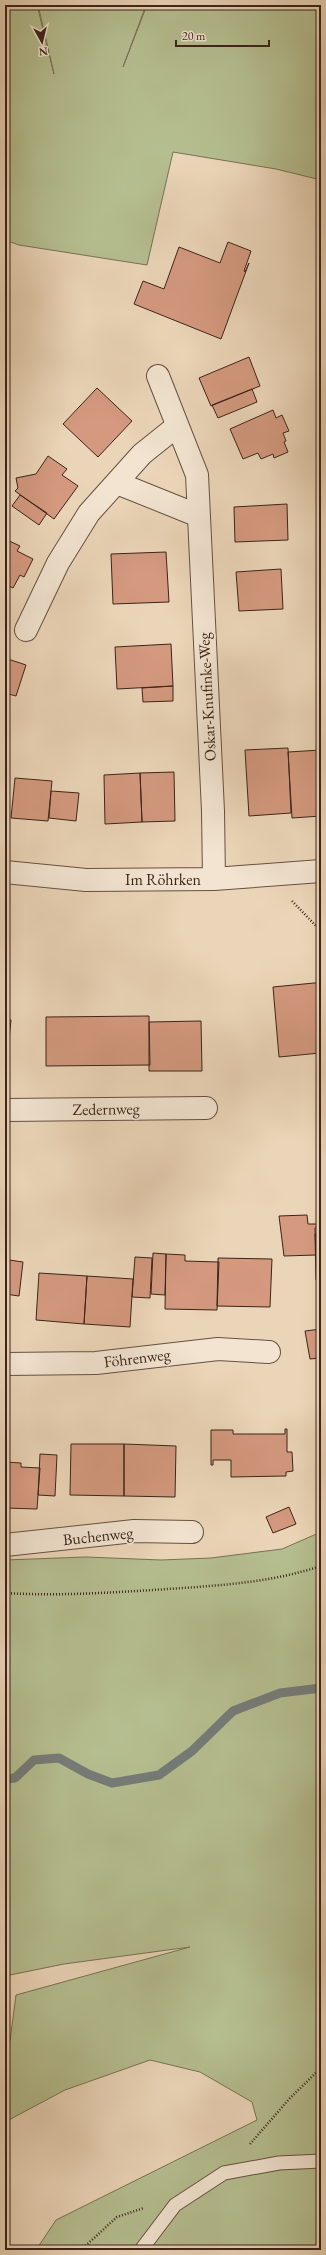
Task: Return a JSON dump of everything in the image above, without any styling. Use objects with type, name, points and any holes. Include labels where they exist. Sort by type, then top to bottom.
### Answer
[{"type":"street","name":"Oskar-Knufinke-Weg","points":[[158,376],[197,475],[213,811],[214,879]]},
{"type":"street","points":[[26,630],[58,563],[89,513],[142,454],[177,426]]},
{"type":"street","points":[[117,483],[199,516]]},
{"type":"street","name":"Im Röhrken","points":[[5,872],[86,880],[214,879],[284,875],[321,871]]},
{"type":"street","name":"Zedernweg","points":[[5,1110],[206,1108]]},
{"type":"street","name":"Föhrenweg","points":[[5,1364],[96,1363],[218,1349],[269,1352]]},
{"type":"street","name":"Buchenweg","points":[[5,1545],[134,1531],[192,1532]]},
{"type":"lane","points":[[141,2250],[175,2205],[224,2173],[279,2164],[321,2161]]},
{"type":"path","points":[[284,875],[286,895],[320,930],[321,946]]},
{"type":"path","points":[[5,1594],[39,1596],[248,1583],[298,1574],[321,1566]]},
{"type":"path","points":[[224,2173],[290,2098],[321,2068]]},
{"type":"path","points":[[81,2250],[117,2217],[143,2208],[175,2205]]},
{"type":"green space","points":[[5,5],[37,5],[54,74],[38,5],[146,5],[123,67],[147,5],[321,5],[321,180],[276,169],[173,152],[147,265],[19,245],[5,240]]},
{"type":"green space","points":[[321,1532],[321,2250],[36,2250],[56,2220],[257,2120],[252,2102],[200,2072],[150,2060],[65,2090],[5,2122],[5,2044],[10,2041],[16,1995],[190,1947],[64,1964],[5,1976],[5,1560],[86,1557],[161,1560],[211,1558],[282,1549]]},
{"type":"building","points":[[228,242],[251,251],[244,271],[245,272],[249,263],[221,339],[134,304],[143,281],[164,289],[179,247],[220,263]]},
{"type":"building","points":[[249,357],[260,386],[211,406],[199,378]]},
{"type":"building","points":[[97,388],[132,421],[98,457],[63,424]]},
{"type":"building","points":[[252,389],[257,402],[218,418],[212,405]]},
{"type":"building","points":[[273,410],[276,418],[282,415],[289,431],[283,433],[286,441],[284,442],[288,452],[274,458],[273,454],[261,459],[258,453],[243,459],[230,429]]},
{"type":"building","points":[[48,456],[67,469],[62,475],[78,486],[54,519],[15,491],[18,488],[16,478],[36,474]]},
{"type":"building","points":[[20,495],[47,513],[39,525],[12,506]]},
{"type":"building","points":[[287,504],[288,540],[235,542],[234,507]]},
{"type":"building","points":[[5,539],[20,546],[17,551],[33,559],[24,577],[20,575],[13,588],[5,584]]},
{"type":"building","points":[[166,552],[169,602],[113,604],[111,554]]},
{"type":"building","points":[[281,569],[283,609],[239,611],[236,572]]},
{"type":"building","points":[[171,644],[173,686],[117,689],[115,647]]},
{"type":"building","points":[[5,658],[26,665],[16,696],[5,693]]},
{"type":"building","points":[[173,686],[173,701],[143,702],[142,688]]},
{"type":"building","points":[[288,748],[291,813],[249,816],[245,750]]},
{"type":"building","points":[[321,750],[321,816],[292,818],[288,752]]},
{"type":"building","points":[[174,772],[175,821],[142,822],[140,773]]},
{"type":"building","points":[[140,773],[142,822],[105,824],[104,775]]},
{"type":"building","points":[[15,778],[52,781],[48,821],[11,818]]},
{"type":"building","points":[[51,791],[79,793],[76,821],[49,818]]},
{"type":"building","points":[[321,983],[321,1018],[317,1018],[320,1053],[279,1057],[273,987]]},
{"type":"building","points":[[149,1016],[150,1065],[46,1066],[46,1017]]},
{"type":"building","points":[[5,1019],[11,1020],[6,1068],[5,1068]]},
{"type":"building","points":[[201,1021],[202,1071],[149,1071],[149,1022]]},
{"type":"building","points":[[307,1215],[308,1224],[321,1224],[321,1228],[315,1228],[316,1255],[284,1256],[279,1216]]},
{"type":"building","points":[[315,1234],[321,1234],[321,1280],[316,1280]]},
{"type":"building","points":[[153,1253],[166,1254],[165,1295],[151,1294]]},
{"type":"building","points":[[166,1254],[185,1255],[185,1261],[219,1262],[217,1310],[165,1309]]},
{"type":"building","points":[[135,1257],[152,1258],[150,1298],[132,1297]]},
{"type":"building","points":[[218,1258],[272,1259],[270,1307],[217,1306]]},
{"type":"building","points":[[9,1260],[23,1262],[19,1296],[5,1294]]},
{"type":"building","points":[[39,1273],[87,1276],[84,1324],[36,1320]]},
{"type":"building","points":[[87,1276],[133,1279],[130,1327],[84,1324]]},
{"type":"building","points":[[321,1329],[321,1358],[310,1359],[305,1331]]},
{"type":"building","points":[[285,1429],[287,1429],[287,1452],[292,1452],[293,1471],[286,1472],[286,1476],[231,1477],[231,1460],[213,1460],[213,1465],[211,1465],[211,1430],[233,1430],[233,1434],[285,1434]]},
{"type":"building","points":[[71,1444],[124,1444],[124,1496],[70,1495]]},
{"type":"building","points":[[124,1444],[176,1446],[175,1497],[124,1496]]},
{"type":"building","points":[[40,1454],[57,1455],[55,1496],[38,1495]]},
{"type":"building","points":[[5,1462],[21,1463],[21,1467],[40,1468],[37,1509],[5,1508]]},
{"type":"building","points":[[289,1507],[296,1524],[273,1533],[266,1517]]},
{"type":"waterway","points":[[5,1779],[15,1778],[34,1760],[59,1758],[88,1774],[112,1783],[159,1775],[192,1751],[233,1711],[280,1693],[321,1688]]}]
